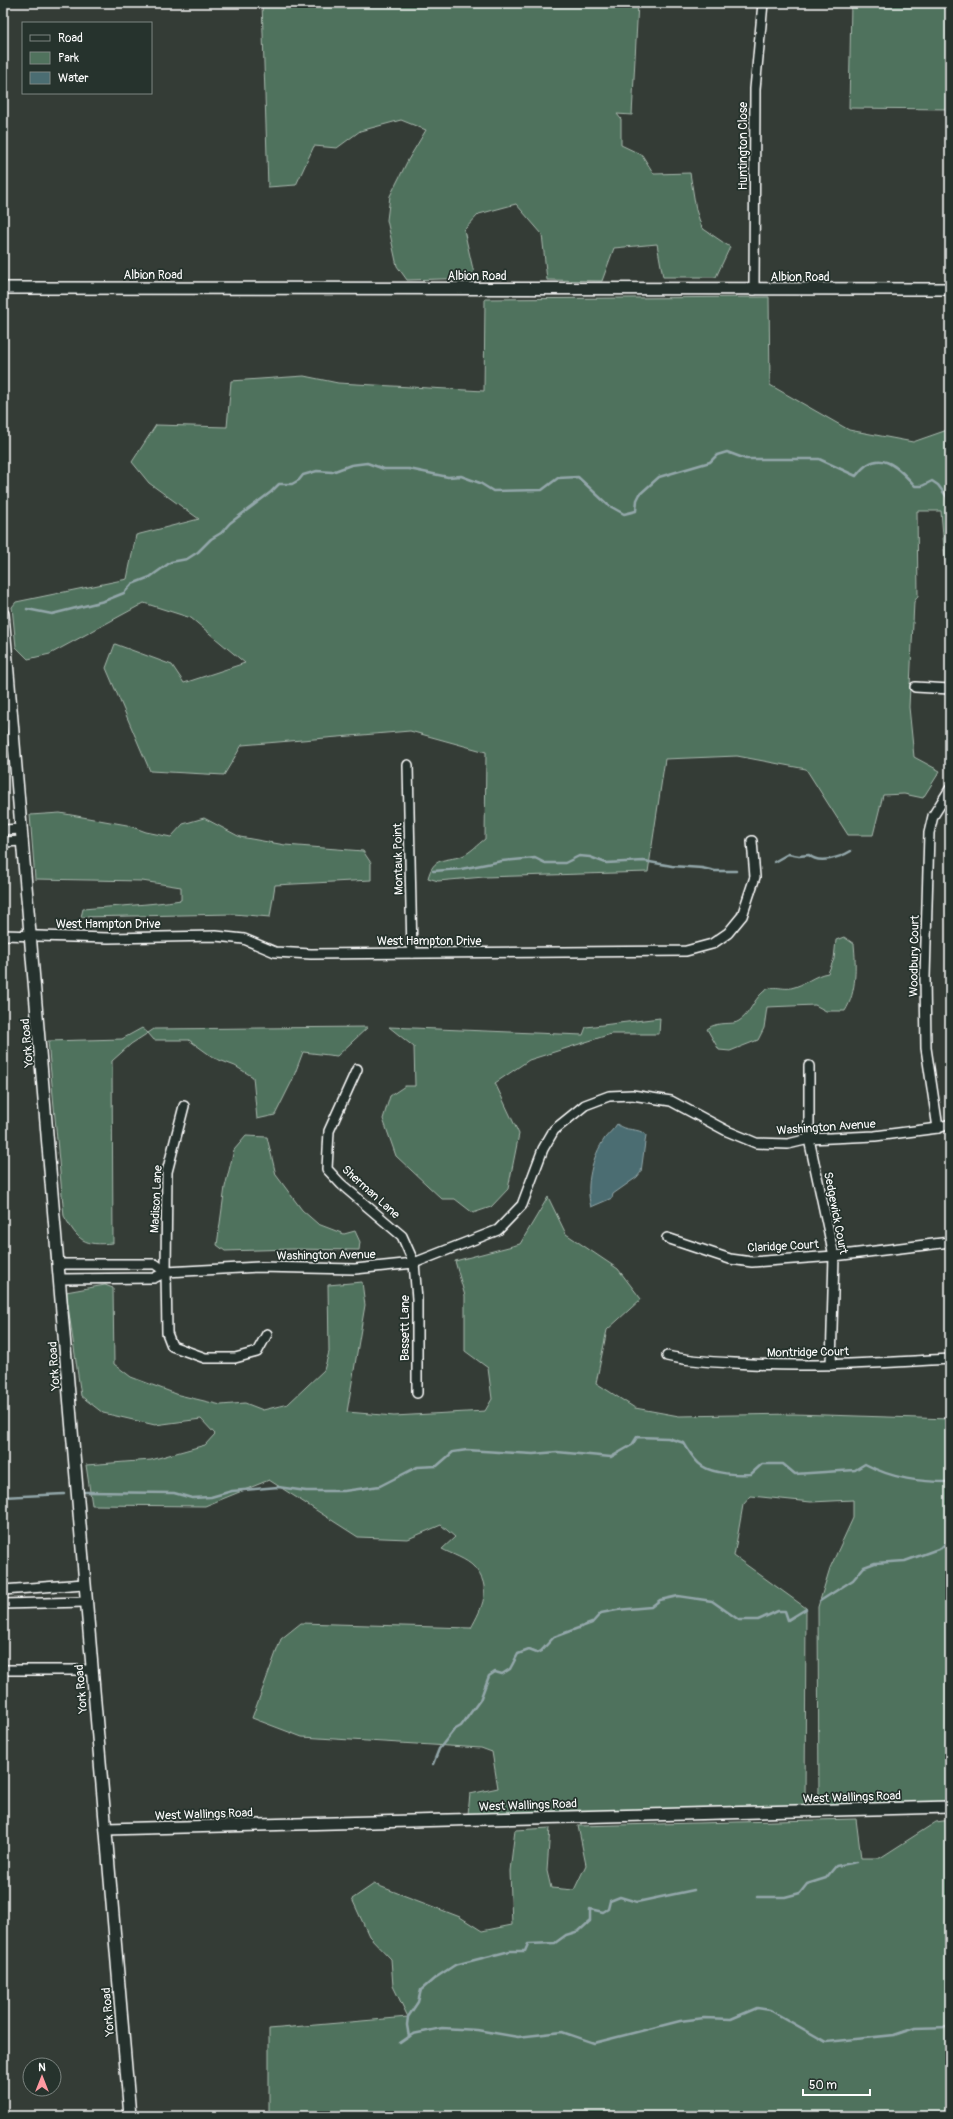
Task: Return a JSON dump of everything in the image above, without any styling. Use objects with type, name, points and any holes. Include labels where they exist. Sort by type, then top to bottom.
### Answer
[{"type":"street","name":"Huntington Close","points":[[754,290],[755,89],[763,3]]},
{"type":"street","name":"Albion Road","points":[[3,288],[754,290],[950,289]]},
{"type":"street","name":"York Road","points":[[3,614],[61,1279],[85,1602],[130,2116]]},
{"type":"street","points":[[914,688],[950,689]]},
{"type":"street","name":"Montauk Point","points":[[408,765],[412,953]]},
{"type":"street","name":"Woodbury Court","points":[[938,1128],[926,1048],[925,977],[929,841],[933,816],[950,789]]},
{"type":"street","points":[[3,830],[22,829]]},
{"type":"street","points":[[3,842],[23,841]]},
{"type":"street","name":"West Hampton Drive","points":[[3,935],[108,938],[216,936],[244,939],[275,952],[311,954],[686,951],[712,944],[728,933],[742,916],[755,877],[752,841]]},
{"type":"street","name":"Sedgewick Court","points":[[809,1066],[809,1139],[834,1256],[831,1365]]},
{"type":"street","name":"Sherman Lane","points":[[357,1068],[329,1131],[327,1168],[341,1184],[402,1236],[414,1263]]},
{"type":"street","name":"Washington Avenue","points":[[61,1279],[154,1278],[166,1272],[259,1268],[355,1269],[414,1263],[498,1230],[522,1205],[543,1149],[554,1130],[585,1105],[609,1096],[632,1095],[671,1101],[727,1131],[756,1143],[788,1144],[809,1139],[875,1136],[938,1128],[950,1124]]},
{"type":"street","name":"Madison Lane","points":[[184,1106],[167,1172],[167,1333],[172,1346],[205,1358],[236,1358],[258,1352],[267,1334]]},
{"type":"street","name":"Claridge Court","points":[[668,1238],[730,1259],[752,1262],[834,1256],[950,1242]]},
{"type":"street","name":"Bassett Lane","points":[[414,1263],[417,1299],[417,1393]]},
{"type":"street","name":"Washington Avenue","points":[[59,1264],[155,1264],[166,1272]]},
{"type":"street","name":"Montridge Court","points":[[668,1356],[686,1360],[758,1365],[831,1365],[950,1359]]},
{"type":"street","points":[[3,1590],[84,1584]]},
{"type":"street","points":[[3,1604],[85,1602]]},
{"type":"street","points":[[3,1670],[92,1670]]},
{"type":"street","name":"West Wallings Road","points":[[106,1829],[950,1807]]},
{"type":"green space","points":[[262,3],[638,3],[632,115],[617,114],[621,119],[621,145],[642,155],[654,174],[690,173],[696,210],[702,228],[730,247],[716,277],[663,277],[657,244],[614,248],[602,281],[547,280],[542,234],[516,204],[479,214],[464,230],[475,278],[407,280],[397,266],[387,220],[390,196],[408,160],[426,130],[401,120],[360,131],[337,148],[314,146],[296,185],[268,187]]},
{"type":"green space","points":[[851,3],[950,3],[950,109],[849,108]]},
{"type":"green space","points":[[769,297],[770,385],[849,430],[913,442],[950,429],[950,597],[948,597],[941,511],[917,511],[918,596],[914,602],[909,707],[914,757],[940,771],[923,798],[904,794],[883,795],[873,835],[848,835],[806,769],[737,756],[665,759],[648,872],[484,877],[438,881],[428,878],[433,866],[440,861],[465,855],[485,839],[486,752],[410,731],[242,745],[224,775],[150,771],[106,668],[115,644],[172,665],[184,683],[245,663],[191,618],[144,603],[50,654],[28,659],[16,647],[12,607],[16,602],[127,579],[136,535],[199,519],[149,483],[132,462],[156,425],[227,427],[231,381],[304,376],[338,383],[484,391],[485,299]]},
{"type":"green space","points":[[60,813],[127,825],[146,832],[171,837],[183,824],[204,818],[240,837],[285,845],[363,851],[371,863],[371,880],[275,885],[270,917],[233,914],[81,917],[83,909],[181,900],[181,887],[142,881],[35,879],[30,815]]},
{"type":"green space","points":[[844,937],[854,944],[855,961],[854,987],[849,1004],[845,1011],[826,1011],[815,1005],[767,1007],[764,1028],[758,1040],[730,1051],[719,1050],[707,1029],[716,1025],[739,1021],[746,1015],[759,996],[770,988],[791,988],[828,973],[834,959],[836,940]]},
{"type":"green space","points":[[660,1018],[659,1034],[611,1034],[529,1060],[495,1083],[519,1134],[508,1189],[491,1207],[473,1213],[455,1199],[442,1199],[396,1156],[383,1119],[390,1096],[405,1086],[415,1086],[414,1047],[389,1027],[583,1035],[586,1027]]},
{"type":"green space","points":[[368,1027],[337,1056],[303,1052],[292,1081],[275,1115],[257,1119],[253,1077],[235,1066],[214,1058],[189,1040],[154,1040],[148,1033],[154,1029]]},
{"type":"green space","points":[[142,1028],[148,1033],[131,1044],[112,1061],[113,1243],[95,1244],[83,1240],[78,1236],[64,1216],[48,1041],[122,1039]]},
{"type":"green space","points":[[246,1136],[267,1137],[276,1175],[302,1210],[318,1224],[344,1234],[355,1231],[360,1242],[359,1250],[292,1249],[225,1251],[217,1245],[225,1187],[234,1150]]},
{"type":"green space","points":[[548,1197],[566,1234],[618,1269],[641,1299],[607,1330],[596,1383],[635,1408],[679,1416],[794,1414],[950,1419],[950,1801],[819,1805],[818,1607],[830,1568],[853,1518],[853,1500],[811,1502],[751,1496],[743,1505],[734,1556],[806,1608],[805,1805],[468,1814],[470,1794],[498,1788],[492,1752],[481,1748],[302,1737],[252,1718],[281,1639],[301,1623],[471,1628],[479,1613],[484,1598],[483,1582],[480,1575],[471,1564],[442,1549],[455,1537],[441,1525],[408,1539],[358,1537],[269,1480],[205,1506],[92,1505],[86,1465],[151,1460],[205,1445],[215,1434],[201,1419],[155,1425],[103,1413],[81,1396],[66,1292],[105,1285],[113,1288],[114,1364],[131,1377],[179,1395],[221,1405],[245,1403],[263,1410],[288,1404],[324,1370],[329,1352],[328,1285],[362,1282],[365,1305],[347,1412],[394,1416],[485,1411],[492,1399],[488,1368],[465,1351],[465,1296],[455,1261],[520,1244]]},
{"type":"green space","points":[[856,1819],[861,1858],[880,1858],[936,1822],[950,1820],[950,2116],[269,2116],[269,2029],[408,2017],[393,1986],[391,1959],[369,1936],[352,1899],[374,1884],[460,1917],[482,1931],[512,1925],[510,1871],[515,1830],[550,1828],[547,1871],[551,1888],[574,1890],[586,1865],[578,1826]]},
{"type":"water","points":[[617,1124],[624,1128],[639,1131],[646,1135],[641,1172],[637,1177],[613,1194],[612,1198],[591,1207],[589,1198],[589,1181],[593,1162],[605,1138]]},
{"type":"waterway","points":[[27,609],[52,614],[104,601],[124,593],[132,584],[150,577],[171,562],[187,559],[198,552],[211,539],[221,533],[230,523],[271,492],[279,484],[292,484],[299,480],[303,475],[317,471],[332,472],[351,465],[367,463],[384,469],[409,469],[448,477],[461,476],[480,483],[493,491],[542,490],[558,478],[578,477],[608,505],[624,514],[636,511],[637,500],[640,494],[659,477],[710,462],[717,455],[727,452],[746,459],[819,459],[856,476],[864,467],[872,462],[880,461],[887,462],[894,466],[915,486],[922,486],[932,481],[938,485],[950,501]]},
{"type":"waterway","points":[[774,862],[788,854],[799,856],[809,855],[813,858],[824,860],[836,858],[851,851]]},
{"type":"waterway","points":[[433,871],[461,869],[502,861],[535,858],[545,863],[565,863],[579,856],[590,857],[606,863],[644,861],[715,871],[736,871]]},
{"type":"waterway","points":[[85,1492],[174,1493],[192,1498],[211,1497],[232,1491],[278,1487],[306,1491],[344,1491],[380,1486],[417,1467],[437,1466],[453,1452],[467,1450],[533,1454],[557,1452],[611,1457],[632,1445],[637,1437],[668,1438],[684,1443],[699,1464],[707,1469],[726,1473],[751,1474],[762,1464],[783,1464],[795,1474],[855,1470],[865,1464],[886,1473],[907,1479],[950,1482]]},
{"type":"waterway","points":[[3,1497],[64,1494]]},
{"type":"waterway","points":[[820,1601],[853,1580],[864,1567],[875,1563],[905,1561],[941,1548],[950,1539]]},
{"type":"waterway","points":[[433,1764],[439,1749],[454,1730],[461,1726],[480,1700],[489,1676],[495,1672],[502,1674],[510,1669],[518,1654],[529,1650],[537,1653],[541,1651],[554,1637],[592,1623],[601,1613],[651,1607],[660,1600],[678,1596],[712,1601],[739,1620],[758,1620],[778,1611],[785,1611],[788,1620],[806,1609]]},
{"type":"waterway","points":[[757,1897],[785,1897],[800,1893],[807,1884],[826,1878],[836,1866],[857,1862]]},
{"type":"waterway","points":[[409,2037],[407,2025],[408,2017],[418,2002],[421,1990],[435,1978],[455,1965],[510,1951],[525,1951],[528,1944],[555,1943],[566,1935],[579,1931],[590,1921],[590,1909],[603,1912],[608,1909],[610,1901],[620,1897],[637,1902],[694,1890]]},
{"type":"waterway","points":[[400,2043],[413,2034],[442,2028],[477,2030],[518,2037],[562,2032],[594,2043],[680,2021],[704,2018],[731,2019],[757,2008],[770,2010],[826,2042],[894,2035],[915,2028],[950,2027]]}]
